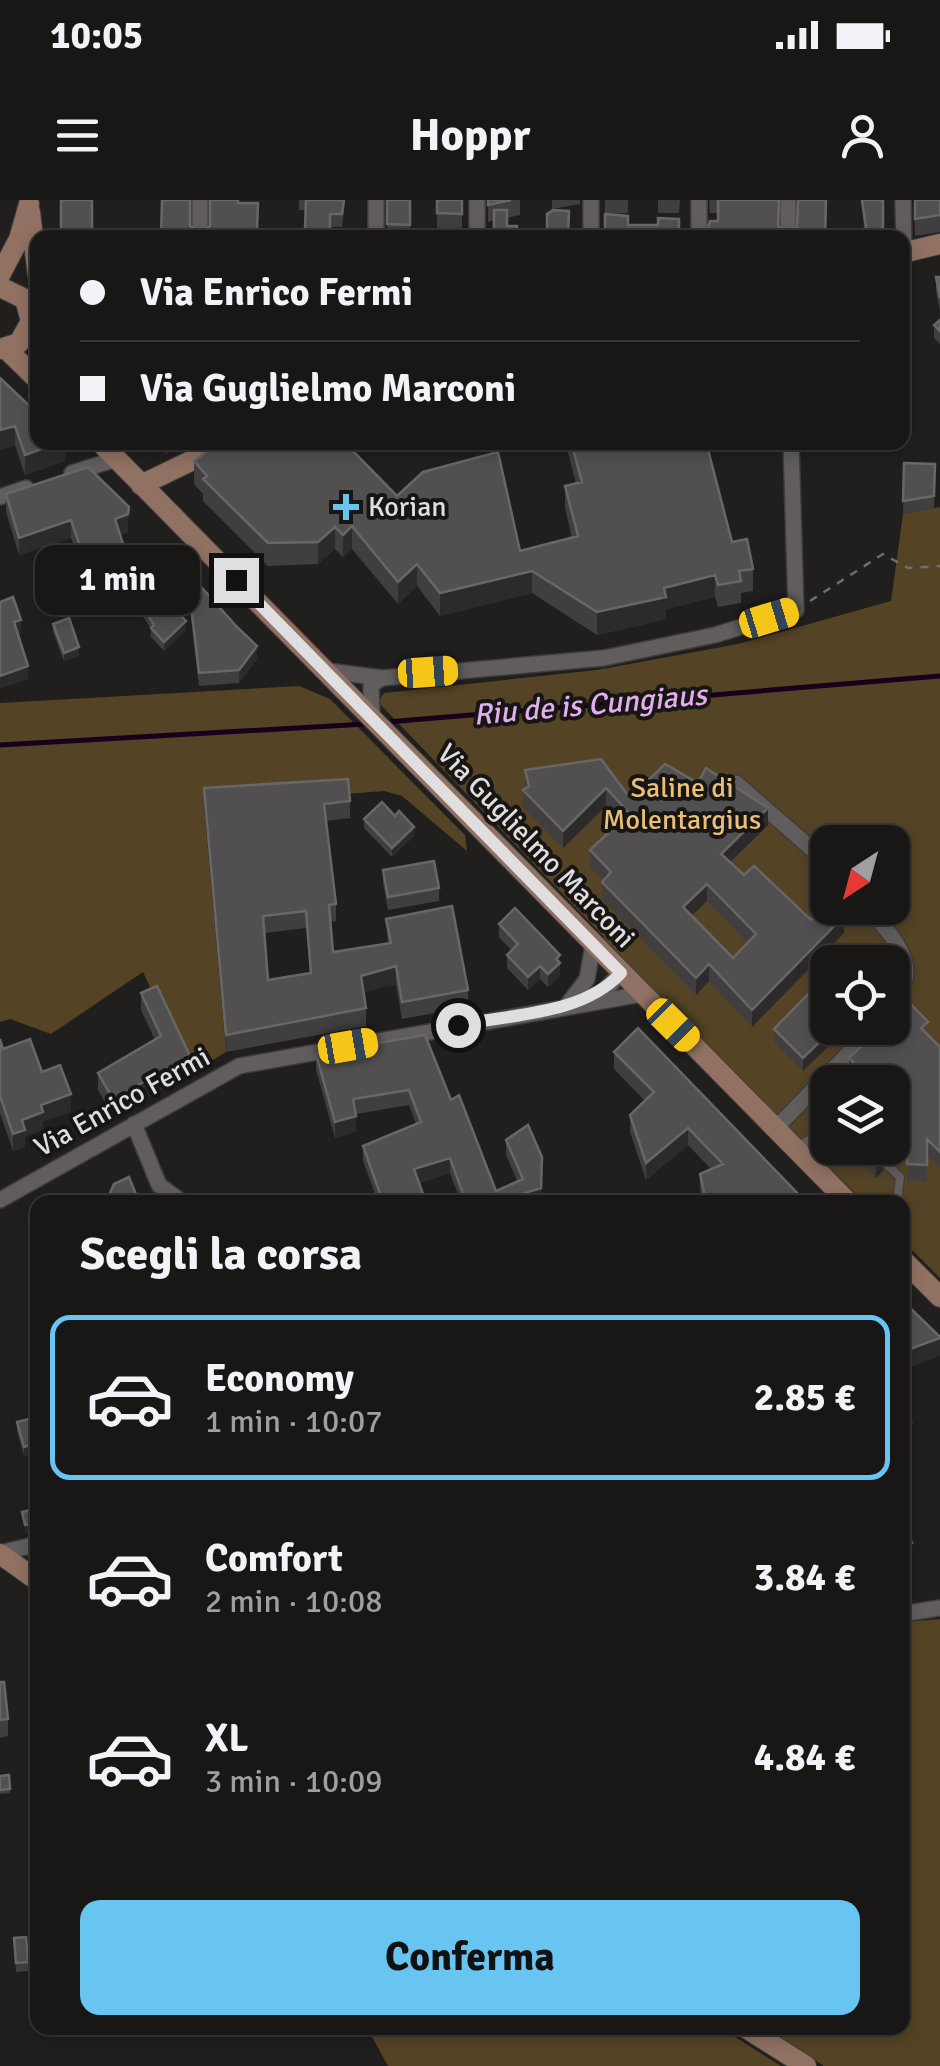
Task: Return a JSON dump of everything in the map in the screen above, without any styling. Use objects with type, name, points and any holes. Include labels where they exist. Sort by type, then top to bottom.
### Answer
[{"type":"main road","points":[[29,202],[32,230]]},
{"type":"main road","points":[[0,275],[19,239],[29,202]]},
{"type":"main road","points":[[910,250],[940,244]]},
{"type":"main road","points":[[25,299],[30,286]]},
{"type":"main road","points":[[0,287],[25,299],[30,310],[30,338]]},
{"type":"main road","points":[[28,332],[3,349],[30,373]]},
{"type":"main road","name":"Via Guglielmo Marconi","points":[[108,450],[333,677],[370,706],[468,816],[841,1195]]},
{"type":"main road","points":[[141,486],[210,450]]},
{"type":"main road","points":[[910,1267],[940,1298]]},
{"type":"main road","points":[[0,1554],[30,1575]]},
{"type":"main road","points":[[757,2035],[806,2066]]},
{"type":"street","points":[[200,200],[200,230]]},
{"type":"street","points":[[376,200],[376,230]]},
{"type":"street","points":[[476,230],[477,200]]},
{"type":"street","points":[[591,200],[591,230]]},
{"type":"street","points":[[699,200],[700,230]]},
{"type":"street","points":[[788,200],[788,230]]},
{"type":"street","points":[[903,200],[903,230]]},
{"type":"street","points":[[333,677],[382,678],[604,658],[714,634],[796,610],[791,450]]},
{"type":"street","points":[[0,496],[116,459]]},
{"type":"street","points":[[370,706],[371,685],[382,678]]},
{"type":"street","points":[[736,782],[810,847]]},
{"type":"street","points":[[882,925],[899,945]]},
{"type":"street","points":[[574,1004],[587,979],[593,945]]},
{"type":"street","points":[[574,1004],[602,993],[621,973]]},
{"type":"street","name":"Via Enrico Fermi","points":[[0,1200],[239,1066],[642,994]]},
{"type":"street","points":[[776,1129],[857,1045]]},
{"type":"street","points":[[134,1124],[159,1185],[173,1195]]},
{"type":"street","points":[[0,1554],[30,1546]]},
{"type":"street","points":[[910,1613],[940,1608]]},
{"type":"lane","points":[[794,1148],[810,1138]]},
{"type":"lane","points":[[887,1165],[900,1177],[899,1195]]},
{"type":"path","points":[[796,610],[883,554],[908,568],[940,566]]},
{"type":"green space","name":"Saline di Molentargius","points":[[940,507],[940,1278],[910,1248],[910,1195],[857,1195],[827,1165],[910,1165],[910,1065],[810,1065],[810,1148],[601,941],[604,937],[378,702],[384,693],[597,670],[738,644],[891,601],[903,514]]},
{"type":"green space","points":[[299,686],[330,699],[465,835],[467,851],[402,796],[384,791],[204,805],[226,1052],[190,1074],[143,972],[51,1034],[10,1019],[0,1022],[0,703]]},
{"type":"green space","points":[[940,1619],[940,2066],[824,2066],[776,2035],[910,2035],[910,1621]]},
{"type":"green space","points":[[371,2035],[732,2035],[781,2066],[388,2066]]},
{"type":"building","points":[[61,200],[92,200],[92,230],[61,230]]},
{"type":"building","points":[[162,200],[190,200],[190,226],[197,230],[161,230]]},
{"type":"building","points":[[210,200],[258,203],[257,230],[204,230],[210,226]]},
{"type":"building","points":[[306,200],[344,200],[342,214],[330,214],[330,230],[305,228]]},
{"type":"building","points":[[387,200],[410,200],[410,225],[387,224]]},
{"type":"building","points":[[437,200],[462,200],[462,214],[437,213]]},
{"type":"building","points":[[718,200],[779,200],[778,226],[784,230],[708,230],[710,221],[718,221]]},
{"type":"building","points":[[798,200],[826,200],[825,230],[791,230],[797,227]]},
{"type":"building","points":[[862,200],[883,200],[883,228],[867,230]]},
{"type":"building","points":[[915,200],[940,200],[940,215],[915,219]]},
{"type":"building","points":[[494,210],[507,210],[507,226],[517,226],[517,230],[494,230]]},
{"type":"building","points":[[553,210],[569,211],[568,230],[547,230],[547,214]]},
{"type":"building","points":[[605,214],[628,216],[628,225],[658,225],[658,218],[679,219],[679,230],[605,230]]},
{"type":"building","points":[[0,378],[30,406],[30,450],[39,450],[25,455],[15,426],[0,430]]},
{"type":"building","points":[[208,450],[352,450],[397,496],[423,472],[498,452],[520,551],[578,536],[565,486],[582,482],[573,450],[708,450],[732,542],[747,539],[753,569],[739,571],[741,581],[718,585],[715,575],[664,588],[666,597],[597,612],[532,571],[440,593],[417,564],[398,582],[352,526],[343,535],[335,527],[318,542],[268,543],[203,479],[207,476],[194,461]]},
{"type":"building","points":[[904,463],[935,464],[934,496],[903,501]]},
{"type":"building","points":[[88,467],[129,507],[128,514],[115,519],[124,547],[85,561],[71,520],[19,538],[6,494]]},
{"type":"building","points":[[187,571],[257,646],[239,670],[199,673]]},
{"type":"building","points":[[155,589],[186,621],[164,642],[151,628],[154,625],[140,603]]},
{"type":"building","points":[[13,597],[21,620],[14,622],[28,666],[0,676],[0,602]]},
{"type":"building","points":[[69,618],[79,647],[64,653],[53,624]]},
{"type":"building","points":[[601,759],[630,798],[665,764],[698,783],[706,768],[768,808],[721,854],[744,875],[754,866],[810,919],[810,925],[835,925],[816,945],[810,945],[810,951],[752,1010],[709,964],[696,978],[602,882],[611,872],[590,850],[629,813],[606,788],[563,831],[523,790],[529,786],[525,770]],"holes":[[[707,884],[756,934],[733,958],[683,907]]]},
{"type":"building","points":[[348,779],[350,801],[324,804],[336,904],[329,905],[333,952],[391,943],[386,919],[452,906],[468,990],[402,1002],[396,966],[361,976],[366,1008],[226,1035],[204,788]],"holes":[[[306,911],[311,973],[268,980],[263,916]]]},
{"type":"building","points":[[382,802],[395,816],[399,811],[414,827],[392,848],[364,819]]},
{"type":"building","points":[[434,861],[439,888],[388,897],[383,870]]},
{"type":"building","points":[[515,908],[560,955],[556,959],[560,963],[548,974],[540,966],[528,977],[507,955],[518,944],[499,924]]},
{"type":"building","points":[[157,986],[190,1056],[113,1099],[98,1073],[161,1036],[141,993]]},
{"type":"building","points":[[810,992],[810,1045],[816,1045],[803,1058],[774,1029]]},
{"type":"building","points":[[910,1003],[928,1022],[921,1028],[940,1047],[940,1152],[927,1139],[927,1165],[910,1164],[910,1065],[856,1065],[849,1058],[863,1045],[910,1045]]},
{"type":"building","points":[[638,1028],[799,1195],[704,1195],[700,1174],[723,1164],[688,1128],[646,1163],[630,1115],[654,1092],[614,1052]]},
{"type":"building","points":[[425,1035],[451,1100],[459,1095],[496,1191],[523,1179],[506,1140],[528,1125],[542,1157],[541,1188],[518,1195],[463,1195],[450,1158],[414,1169],[423,1195],[380,1195],[363,1146],[421,1122],[409,1090],[353,1099],[356,1116],[335,1122],[316,1054]]},
{"type":"building","points":[[0,1039],[3,1049],[30,1039],[42,1072],[60,1065],[71,1094],[41,1105],[43,1112],[22,1120],[25,1130],[13,1134],[0,1096]]},
{"type":"building","points":[[129,1177],[136,1195],[109,1195],[114,1184]]},
{"type":"building","points":[[910,1308],[940,1337],[910,1349]]},
{"type":"building","points":[[29,1419],[30,1445],[24,1447],[17,1422]]},
{"type":"building","points":[[30,1510],[30,1524],[25,1525],[22,1512]]},
{"type":"building","points":[[0,1682],[4,1682],[8,1719],[0,1720]]},
{"type":"building","points":[[9,1775],[10,1789],[0,1790],[0,1776]]},
{"type":"building","points":[[26,1937],[28,1962],[16,1963],[14,1938]]},
{"type":"waterway","name":"Riu de is Cungiaus","points":[[387,722],[940,676]]},
{"type":"waterway","name":"Riu de is Cungiaus","points":[[0,745],[366,724]]},
{"type":"place","name":"Korian","points":[[346,507]]},
{"type":"route","points":[[236,580],[621,973],[602,993],[580,1004],[458,1025]]}]
